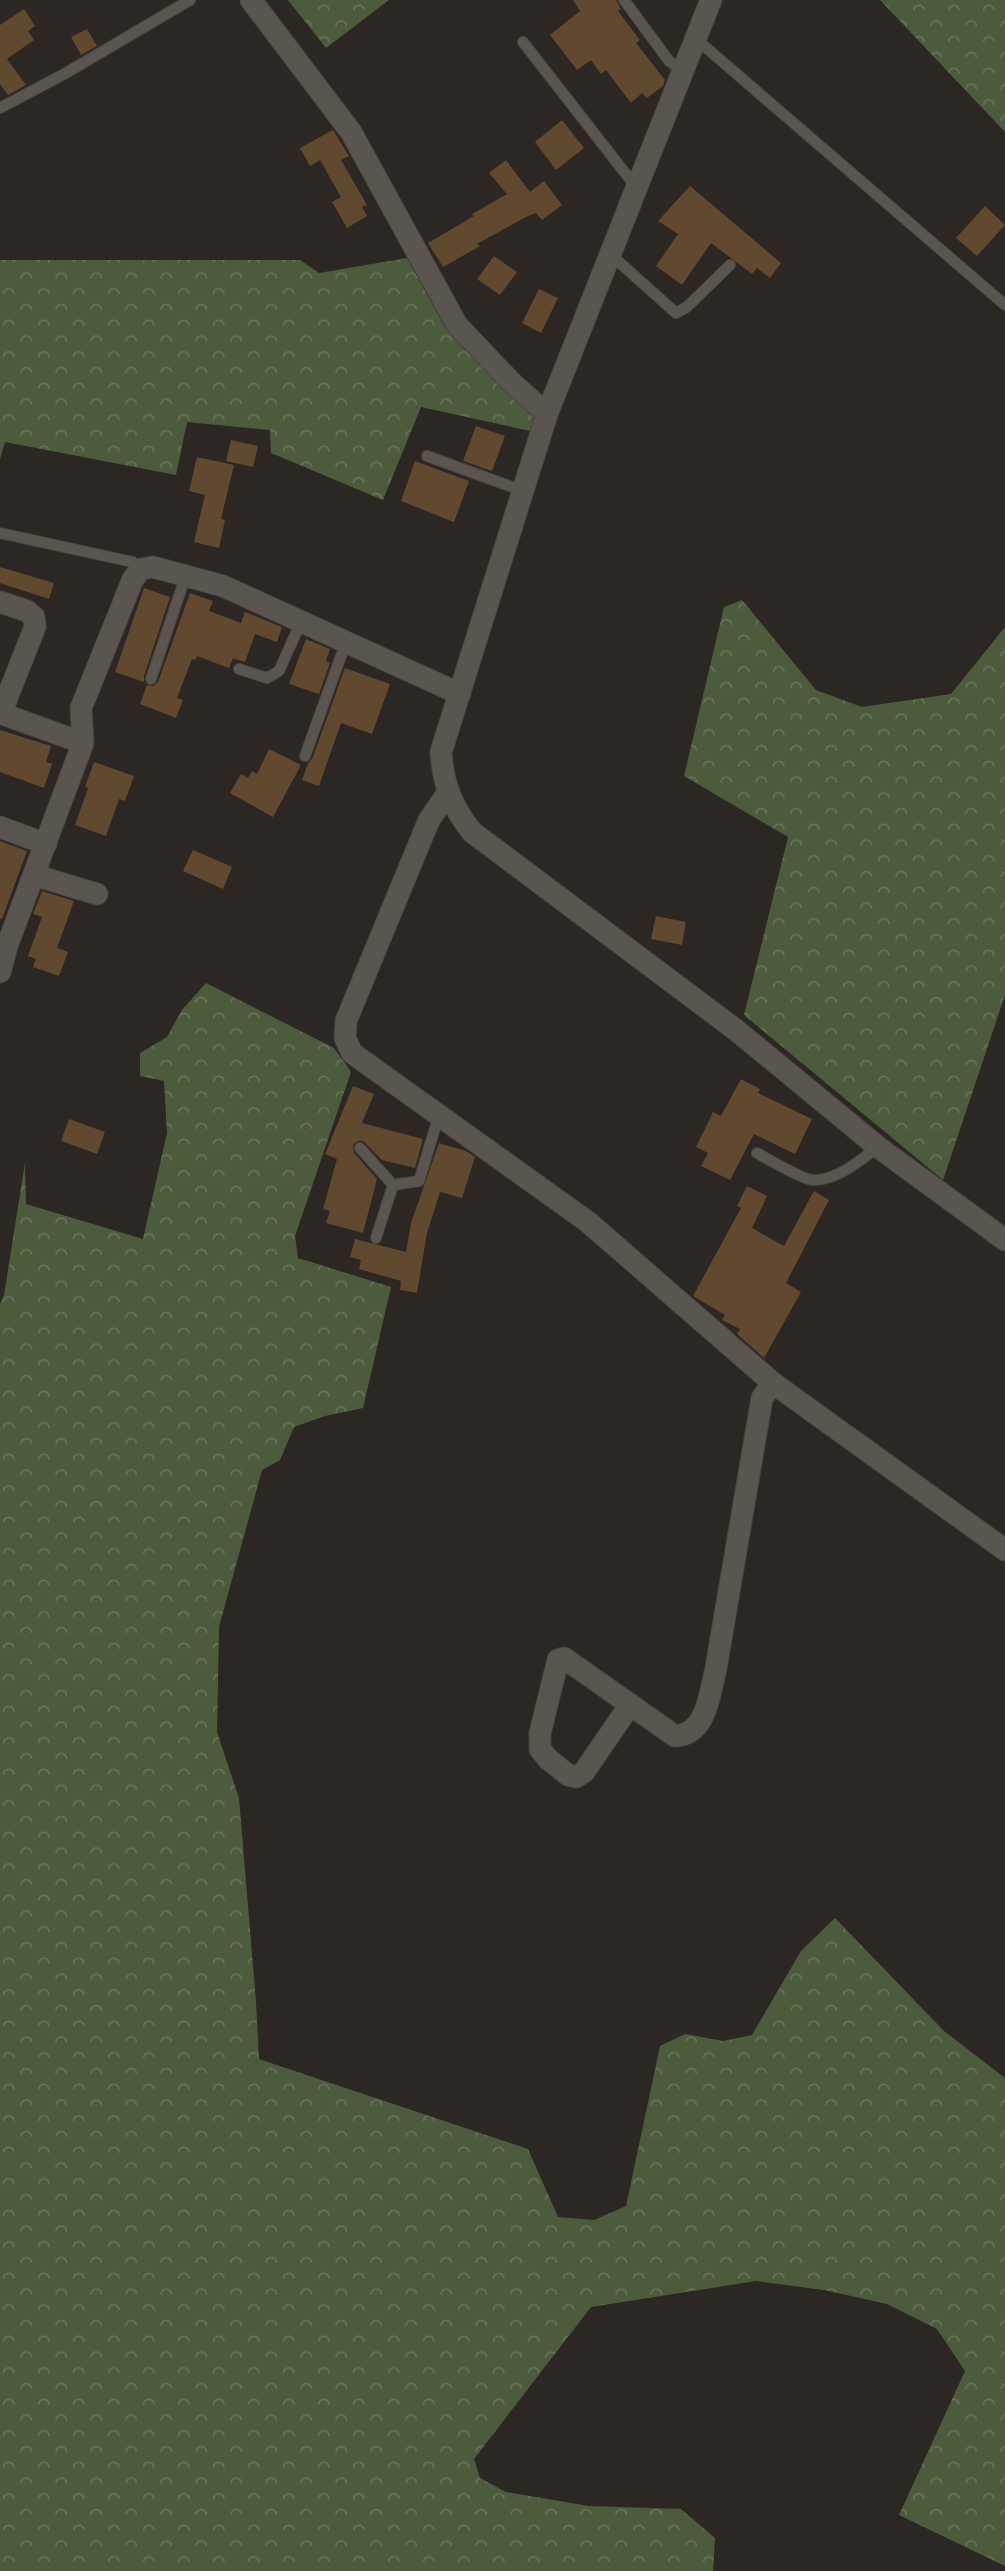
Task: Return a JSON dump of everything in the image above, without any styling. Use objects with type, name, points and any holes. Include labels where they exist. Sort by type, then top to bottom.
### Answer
[{"type":"street","points":[[251,0],[351,132],[457,326],[511,382],[547,414]]},
{"type":"street","points":[[711,0],[547,414],[441,752],[447,794],[472,832],[736,1030],[878,1147],[1005,1240]]},
{"type":"street","points":[[0,972],[3,945],[34,875],[83,743],[81,708],[133,579],[141,569],[153,567],[223,586],[460,694]]},
{"type":"street","points":[[0,602],[27,611],[34,617],[35,627],[1,713],[83,743]]},
{"type":"street","points":[[447,794],[429,820],[346,1021],[345,1038],[352,1053],[588,1222],[773,1383],[1005,1549]]},
{"type":"street","points":[[0,827],[46,844]]},
{"type":"street","points":[[34,875],[97,894]]},
{"type":"street","points":[[630,1705],[584,1772],[576,1777],[568,1776],[540,1749],[540,1732],[558,1660],[564,1658],[675,1736],[690,1733],[699,1724],[707,1706],[762,1398],[773,1383]]},
{"type":"lane","points":[[0,108],[66,73],[190,0]]},
{"type":"lane","points":[[624,0],[669,61],[682,70]]},
{"type":"lane","points":[[696,39],[1005,305]]},
{"type":"lane","points":[[523,42],[636,187]]},
{"type":"lane","points":[[610,254],[676,313],[687,307],[730,265]]},
{"type":"lane","points":[[426,456],[523,491]]},
{"type":"lane","points":[[0,533],[133,562],[141,569]]},
{"type":"lane","points":[[150,679],[186,575]]},
{"type":"lane","points":[[239,669],[267,678],[279,671],[301,622]]},
{"type":"lane","points":[[305,756],[346,642]]},
{"type":"lane","points":[[393,1185],[419,1181],[439,1115]]},
{"type":"lane","points":[[360,1147],[393,1185]]},
{"type":"lane","points":[[757,1153],[812,1181],[838,1173],[878,1147]]},
{"type":"lane","points":[[376,1238],[393,1185]]},
{"type":"green space","points":[[288,0],[389,0],[326,48]]},
{"type":"green space","points":[[880,0],[1005,0],[1005,132]]},
{"type":"green space","points":[[407,258],[446,329],[534,416],[530,431],[421,407],[383,500],[271,453],[270,430],[187,422],[176,475],[5,442],[0,459],[0,260],[300,260],[319,273]]},
{"type":"green space","points":[[742,600],[816,690],[862,707],[951,694],[1005,627],[1005,995],[943,1180],[744,1015],[788,837],[684,776],[724,607]]},
{"type":"green space","points":[[206,983],[334,1048],[351,1072],[295,1236],[298,1258],[391,1287],[363,1408],[325,1416],[294,1427],[280,1460],[262,1470],[219,1627],[217,1732],[239,1798],[259,2059],[528,2149],[558,2217],[594,2220],[626,2206],[660,2046],[685,2034],[723,2041],[752,2035],[801,1951],[835,1918],[944,2031],[1005,2078],[1005,2566],[899,2515],[965,2371],[937,2329],[887,2304],[824,2290],[756,2281],[591,2307],[474,2459],[480,2478],[506,2492],[589,2506],[681,2509],[715,2538],[713,2571],[0,2571],[0,1304],[4,1295],[25,1163],[26,1204],[143,1239],[167,1133],[164,1081],[140,1076],[140,1053],[167,1037],[182,1010]]},
{"type":"building","points":[[573,0],[616,0],[621,9],[618,11],[640,40],[636,43],[665,80],[663,86],[647,98],[642,93],[631,103],[606,70],[601,74],[591,60],[577,70],[550,35],[580,11]]},
{"type":"building","points":[[24,9],[35,26],[28,31],[34,40],[7,59],[26,85],[8,95],[0,84],[0,25]]},
{"type":"building","points":[[87,29],[97,46],[81,55],[71,37]]},
{"type":"building","points":[[562,120],[584,148],[556,170],[535,142]]},
{"type":"building","points":[[333,130],[349,156],[341,160],[367,205],[362,207],[367,216],[347,228],[332,202],[341,197],[320,160],[310,166],[300,148]]},
{"type":"building","points":[[506,160],[530,192],[544,181],[562,205],[542,220],[536,213],[526,217],[477,244],[480,246],[443,267],[428,243],[507,194],[489,173]]},
{"type":"building","points":[[690,186],[781,263],[770,278],[757,268],[752,274],[711,243],[682,285],[656,266],[678,234],[658,221]]},
{"type":"building","points":[[985,206],[1005,225],[977,256],[956,238]]},
{"type":"building","points":[[494,256],[517,272],[500,295],[477,279]]},
{"type":"building","points":[[539,289],[558,298],[541,333],[522,323]]},
{"type":"building","points":[[476,426],[505,436],[492,471],[463,461]]},
{"type":"building","points":[[231,440],[258,446],[253,467],[226,461]]},
{"type":"building","points":[[197,457],[234,465],[221,519],[225,520],[219,548],[194,542],[205,495],[189,491]]},
{"type":"building","points":[[415,461],[469,481],[454,522],[401,501]]},
{"type":"building","points":[[0,567],[54,583],[49,599],[0,583]]},
{"type":"building","points":[[144,588],[170,597],[144,682],[115,672]]},
{"type":"building","points":[[190,593],[213,601],[209,611],[241,623],[245,612],[282,627],[277,642],[255,634],[245,662],[233,658],[229,668],[197,656],[195,660],[192,659],[177,698],[183,700],[176,718],[140,704],[147,685],[153,686],[158,682]]},
{"type":"building","points":[[306,639],[330,649],[326,661],[330,663],[319,694],[289,684]]},
{"type":"building","points":[[345,668],[390,684],[372,734],[341,723],[319,786],[302,780]]},
{"type":"building","points":[[0,730],[51,746],[46,762],[52,764],[44,788],[0,772]]},
{"type":"building","points":[[269,749],[301,765],[273,817],[230,793],[241,774],[248,778],[252,771],[257,774]]},
{"type":"building","points":[[94,762],[134,776],[125,801],[119,799],[106,836],[75,825]]},
{"type":"building","points":[[0,841],[27,851],[2,919],[0,918]]},
{"type":"building","points":[[193,850],[232,867],[223,889],[183,871]]},
{"type":"building","points":[[42,891],[74,901],[57,948],[68,952],[59,976],[33,967],[36,959],[28,956],[42,917],[33,914]]},
{"type":"building","points":[[656,916],[686,922],[682,945],[651,939]]},
{"type":"building","points":[[741,1079],[760,1089],[758,1093],[812,1119],[795,1154],[754,1134],[730,1180],[701,1166],[708,1153],[696,1147],[713,1112],[721,1116]]},
{"type":"building","points":[[353,1086],[374,1094],[362,1123],[423,1139],[415,1168],[382,1160],[363,1141],[353,1145],[354,1153],[377,1179],[363,1233],[326,1223],[330,1211],[323,1209],[337,1159],[325,1154]]},
{"type":"building","points":[[69,1119],[105,1132],[97,1154],[61,1141]]},
{"type":"building","points":[[439,1143],[466,1151],[475,1157],[462,1198],[440,1192],[427,1233],[417,1293],[400,1290],[401,1281],[359,1269],[361,1260],[350,1257],[355,1239],[406,1252],[411,1223]]},
{"type":"building","points":[[747,1186],[767,1196],[752,1228],[784,1246],[814,1191],[829,1200],[786,1283],[801,1292],[764,1358],[737,1334],[740,1329],[722,1320],[725,1315],[693,1296],[741,1208],[737,1206]]}]
